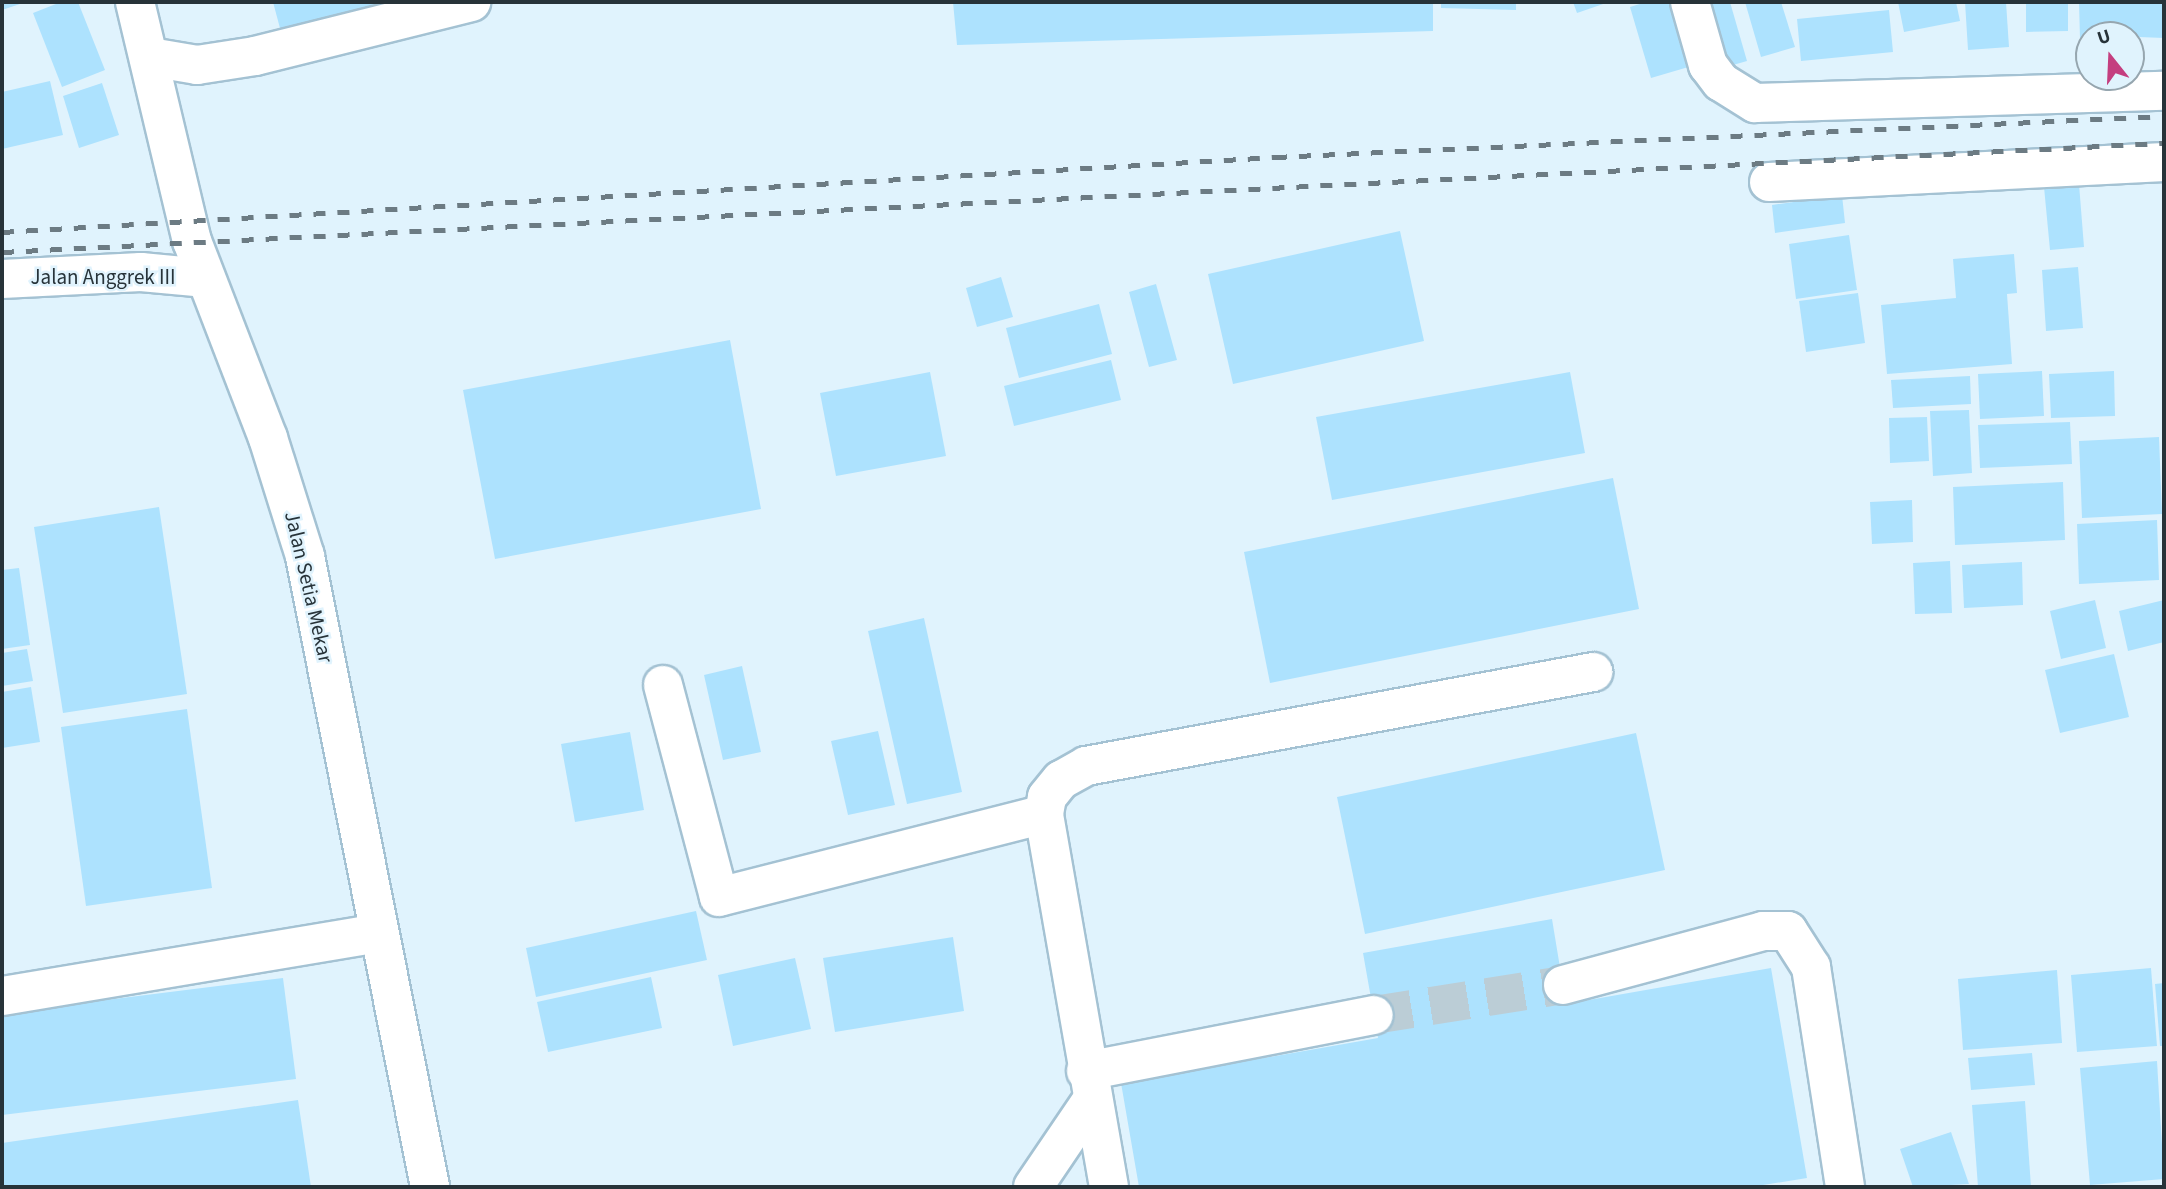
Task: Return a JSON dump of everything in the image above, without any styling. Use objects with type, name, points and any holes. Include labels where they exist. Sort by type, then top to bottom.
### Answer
[{"type":"street","name":"Jalan Setia Mekar","points":[[135,2],[204,278],[268,438],[305,556],[377,933],[430,1187]]},
{"type":"street","points":[[150,57],[197,65],[255,56],[471,2]]},
{"type":"street","points":[[1690,2],[1708,65],[1721,82],[1755,103],[2164,92]]},
{"type":"street","points":[[1769,182],[2164,162]]},
{"type":"street","name":"Jalan Anggrek III","points":[[2,279],[141,272],[204,278]]},
{"type":"street","points":[[1109,1187],[1089,1085],[1044,814],[1047,797],[1061,780],[1086,766],[1593,673]]},
{"type":"street","points":[[663,685],[719,897],[1044,814]]},
{"type":"street","points":[[1563,985],[1763,931],[1788,931],[1811,967],[1845,1187]]},
{"type":"street","points":[[2,996],[377,933]]},
{"type":"street","points":[[1033,1187],[1089,1085],[1374,1015]]},
{"type":"building","points":[[2,2],[26,2],[2,10]]},
{"type":"building","points":[[61,2],[78,2],[105,70],[62,87],[33,13]]},
{"type":"building","points":[[273,2],[385,2],[386,3],[281,32]]},
{"type":"building","points":[[953,2],[1433,2],[1433,31],[957,45]]},
{"type":"building","points":[[1441,2],[1516,2],[1516,10],[1441,8]]},
{"type":"building","points":[[1573,2],[1609,2],[1577,13]]},
{"type":"building","points":[[1646,2],[1683,2],[1702,63],[1651,78],[1630,7]]},
{"type":"building","points":[[1700,2],[1730,2],[1747,61],[1719,69]]},
{"type":"building","points":[[1745,2],[1781,2],[1795,47],[1761,57]]},
{"type":"building","points":[[1898,2],[1956,2],[1960,21],[1904,32]]},
{"type":"building","points":[[1965,2],[2006,2],[2009,47],[1968,50]]},
{"type":"building","points":[[2026,2],[2068,2],[2068,31],[2026,32]]},
{"type":"building","points":[[2079,2],[2164,2],[2164,38],[2145,37],[2145,21],[2080,21]]},
{"type":"building","points":[[1889,10],[1893,52],[1801,61],[1797,19]]},
{"type":"building","points":[[50,81],[63,135],[2,149],[2,92]]},
{"type":"building","points":[[102,83],[119,135],[79,148],[63,96]]},
{"type":"building","points":[[2079,184],[2084,247],[2050,250],[2044,187]]},
{"type":"building","points":[[1842,195],[1845,223],[1775,233],[1772,205]]},
{"type":"building","points":[[1400,231],[1424,341],[1233,384],[1208,274]]},
{"type":"building","points":[[1849,235],[1857,290],[1796,299],[1789,244]]},
{"type":"building","points":[[2014,254],[2017,293],[2007,294],[2012,364],[1887,374],[1881,305],[1956,298],[1953,259]]},
{"type":"building","points":[[2078,267],[2083,328],[2046,331],[2042,270]]},
{"type":"building","points":[[1001,277],[1013,317],[977,327],[966,288]]},
{"type":"building","points":[[1156,284],[1177,360],[1149,367],[1129,292]]},
{"type":"building","points":[[1858,293],[1865,343],[1806,352],[1799,301]]},
{"type":"building","points":[[1099,304],[1112,354],[1019,378],[1006,328]]},
{"type":"building","points":[[730,340],[761,509],[495,559],[463,390]]},
{"type":"building","points":[[1111,360],[1121,400],[1014,426],[1004,386]]},
{"type":"building","points":[[2042,371],[2044,416],[1980,419],[1978,374]]},
{"type":"building","points":[[2114,371],[2115,416],[2051,418],[2049,374]]},
{"type":"building","points":[[930,372],[946,456],[836,476],[820,393]]},
{"type":"building","points":[[1570,372],[1585,453],[1332,500],[1316,417]]},
{"type":"building","points":[[1970,376],[1971,404],[1893,408],[1891,380]]},
{"type":"building","points":[[1969,410],[1972,473],[1933,476],[1930,411]]},
{"type":"building","points":[[1927,417],[1929,461],[1890,463],[1889,418]]},
{"type":"building","points":[[2070,422],[2072,464],[1980,468],[1978,425]]},
{"type":"building","points":[[2159,437],[2162,514],[2082,518],[2079,441]]},
{"type":"building","points":[[1613,478],[1639,609],[1270,683],[1244,552]]},
{"type":"building","points":[[2063,482],[2065,540],[1955,545],[1953,487]]},
{"type":"building","points":[[1912,500],[1913,542],[1872,544],[1870,502]]},
{"type":"building","points":[[159,507],[187,694],[63,713],[34,527]]},
{"type":"building","points":[[2157,520],[2159,580],[2079,584],[2077,524]]},
{"type":"building","points":[[1950,561],[1952,613],[1915,614],[1913,563]]},
{"type":"building","points":[[2022,562],[2023,605],[1964,608],[1962,565]]},
{"type":"building","points":[[19,568],[30,645],[2,649],[2,570]]},
{"type":"building","points":[[2095,600],[2106,648],[2061,659],[2050,611]]},
{"type":"building","points":[[2164,600],[2164,642],[2128,651],[2119,611]]},
{"type":"building","points":[[924,618],[962,792],[907,804],[868,631]]},
{"type":"building","points":[[27,649],[33,681],[2,686],[2,653]]},
{"type":"building","points":[[2114,654],[2129,717],[2060,733],[2045,670]]},
{"type":"building","points":[[742,666],[761,752],[723,760],[704,675]]},
{"type":"building","points":[[31,687],[40,742],[2,748],[2,692]]},
{"type":"building","points":[[187,709],[212,888],[86,906],[61,727]]},
{"type":"building","points":[[878,731],[895,805],[848,815],[831,741]]},
{"type":"building","points":[[630,732],[644,810],[575,822],[561,744]]},
{"type":"building","points":[[1636,733],[1665,870],[1365,934],[1337,797]]},
{"type":"building","points":[[696,911],[707,960],[536,997],[526,948]]},
{"type":"building","points":[[1552,919],[1566,1004],[1771,968],[1807,1178],[1751,1187],[1139,1187],[1121,1083],[1378,1038],[1363,953]]},
{"type":"building","points":[[953,937],[964,1011],[835,1032],[823,958]]},
{"type":"building","points":[[795,958],[811,1029],[733,1046],[718,975]]},
{"type":"building","points":[[2151,968],[2157,1046],[2077,1052],[2071,975]]},
{"type":"building","points":[[2057,970],[2062,1043],[1963,1050],[1958,979]]},
{"type":"building","points":[[651,977],[662,1028],[548,1052],[537,1002]]},
{"type":"building","points":[[283,978],[296,1079],[2,1115],[2,1013]]},
{"type":"building","points":[[2164,983],[2164,1046],[2160,1046],[2155,984]]},
{"type":"building","points":[[2032,1053],[2035,1085],[1971,1090],[1968,1058]]},
{"type":"building","points":[[2157,1061],[2164,1179],[2090,1185],[2080,1068]]},
{"type":"building","points":[[298,1100],[311,1187],[2,1187],[2,1143]]},
{"type":"building","points":[[2025,1101],[2031,1187],[1978,1187],[1972,1105]]},
{"type":"building","points":[[1951,1132],[1969,1184],[1913,1187],[1900,1149]]},
{"type":"tunnel","points":[[1374,1015],[1563,985]]},
{"type":"railway","points":[[2,232],[1275,157],[2164,116]]},
{"type":"railway","points":[[2,252],[2164,143]]}]
